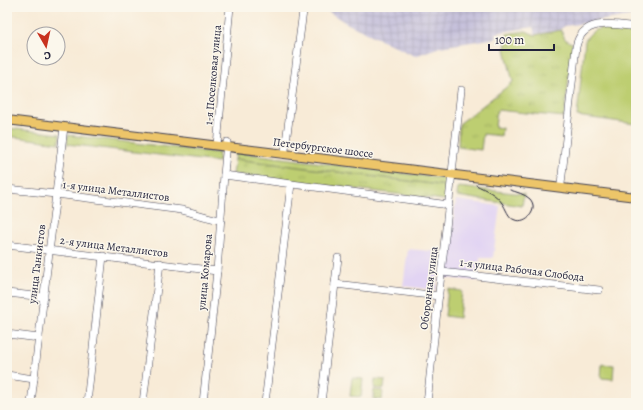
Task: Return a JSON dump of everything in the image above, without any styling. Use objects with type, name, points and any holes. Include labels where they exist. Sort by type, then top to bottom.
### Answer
[{"type":"main road","name":"Петербургское шоссе","points":[[7,116],[285,153],[561,186],[636,197]]},
{"type":"main road","name":"Петербургское шоссе","points":[[7,120],[217,143]]},
{"type":"main road","name":"Петербургское шоссе","points":[[561,186],[636,192]]},
{"type":"street","name":"1-я Поселковая улица","points":[[217,143],[230,7]]},
{"type":"street","points":[[285,153],[303,12],[301,7]]},
{"type":"street","points":[[561,186],[576,47],[580,35],[589,28],[608,23],[636,27]]},
{"type":"street","name":"Оборонная улица","points":[[427,403],[450,205],[461,90]]},
{"type":"street","name":"улица Танкистов","points":[[31,403],[64,127]]},
{"type":"street","name":"улица Комарова","points":[[203,403],[217,271],[227,145]]},
{"type":"street","points":[[224,175],[450,205]]},
{"type":"street","points":[[265,403],[290,184]]},
{"type":"street","name":"1-я улица Металлистов","points":[[7,189],[182,210],[206,218],[220,220]]},
{"type":"street","name":"2-я улица Металлистов","points":[[7,245],[217,271]]},
{"type":"street","points":[[87,403],[103,256]]},
{"type":"street","points":[[321,403],[338,258]]},
{"type":"street","points":[[143,403],[160,263]]},
{"type":"street","name":"1-я улица Рабочая Слобода","points":[[442,272],[599,290]]},
{"type":"street","points":[[335,284],[439,296]]},
{"type":"street","points":[[7,293],[44,297]]},
{"type":"street","points":[[7,334],[39,338]]},
{"type":"street","points":[[7,375],[34,379]]},
{"type":"shaded area","points":[[321,7],[636,7],[636,15],[565,26],[559,30],[535,34],[533,27],[495,33],[496,38],[440,47],[415,56],[346,23]]},
{"type":"shaded area","points":[[456,200],[500,206],[493,258],[480,258],[478,281],[446,278]]},
{"type":"shaded area","points":[[408,249],[441,252],[436,290],[403,286]]},
{"type":"green space","points":[[604,28],[636,32],[636,124],[577,116],[585,41],[593,32]]},
{"type":"green space","points":[[561,30],[565,39],[573,44],[564,117],[497,110],[495,127],[502,128],[501,136],[483,134],[481,150],[458,147],[459,124],[513,82],[505,49],[507,34],[526,31],[535,35]]},
{"type":"green space","points":[[7,128],[60,134],[59,143],[7,136]]},
{"type":"green space","points":[[68,135],[219,153],[218,162],[67,144]]},
{"type":"green space","points":[[236,152],[448,179],[447,186],[235,159]]},
{"type":"green space","points":[[235,159],[447,186],[445,200],[233,174]]},
{"type":"green space","points":[[458,187],[524,194],[522,206],[457,196]]},
{"type":"green space","points":[[448,289],[462,291],[459,318],[445,316]]},
{"type":"green space","points":[[602,364],[614,365],[613,379],[601,378]]},
{"type":"green space","points":[[352,378],[363,379],[361,397],[350,396]]},
{"type":"green space","points":[[375,379],[385,380],[384,389],[374,388]]},
{"type":"green space","points":[[374,390],[383,391],[382,400],[373,399]]},
{"type":"tram line","points":[[476,185],[497,197],[513,219],[519,221],[524,220],[532,211],[532,203],[526,196],[510,190]]}]
